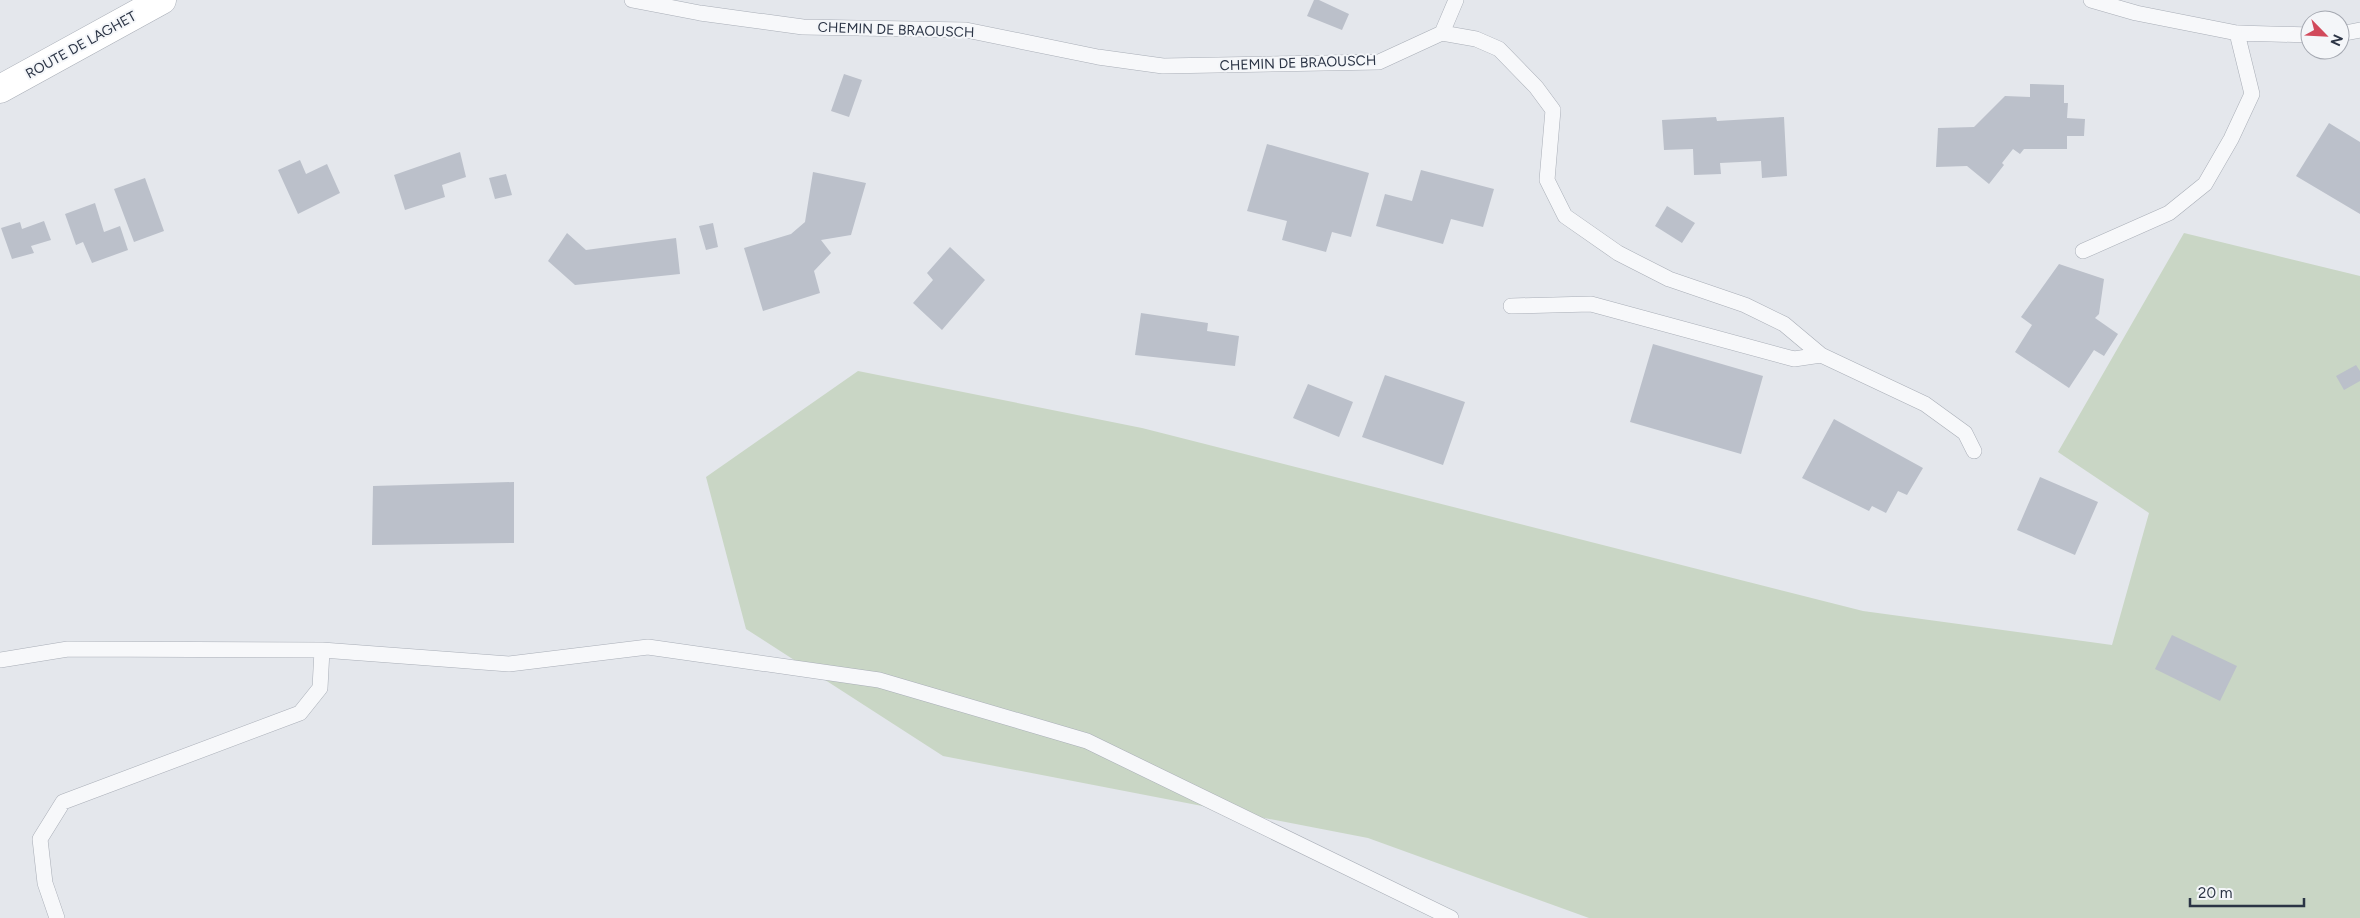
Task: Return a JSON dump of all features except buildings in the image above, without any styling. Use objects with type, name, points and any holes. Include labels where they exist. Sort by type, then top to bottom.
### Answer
[{"type":"main road","name":"ROUTE DE LAGHET","points":[[0,90],[162,0]]},
{"type":"lane","name":"CHEMIN DE BRAOUSCH","points":[[632,0],[700,13],[803,27],[966,30],[1098,57],[1163,66],[1379,62],[1442,33]]},
{"type":"lane","points":[[1456,0],[1442,33],[1476,38],[1499,49],[1536,87],[1553,110],[1547,180],[1565,216],[1618,253],[1670,279],[1745,305],[1784,324],[1821,356],[1925,404],[1966,433],[1974,451]]},
{"type":"lane","points":[[2091,0],[2136,13],[2238,33],[2300,35]]},
{"type":"lane","points":[[2083,251],[2169,213],[2205,184],[2231,139],[2252,94],[2238,33]]},
{"type":"lane","points":[[1512,306],[1592,304],[1794,359],[1821,356]]},
{"type":"lane","points":[[0,660],[68,649],[322,650],[509,664],[648,647],[879,680],[1087,741],[1451,918]]},
{"type":"lane","points":[[57,918],[45,883],[40,839],[62,802],[300,713],[320,688],[322,650]]},
{"type":"green space","points":[[2184,233],[2360,276],[2360,918],[1589,918],[1368,838],[943,756],[746,629],[706,477],[858,371],[1142,428],[1863,611],[2112,645],[2149,513],[2058,452]]}]
